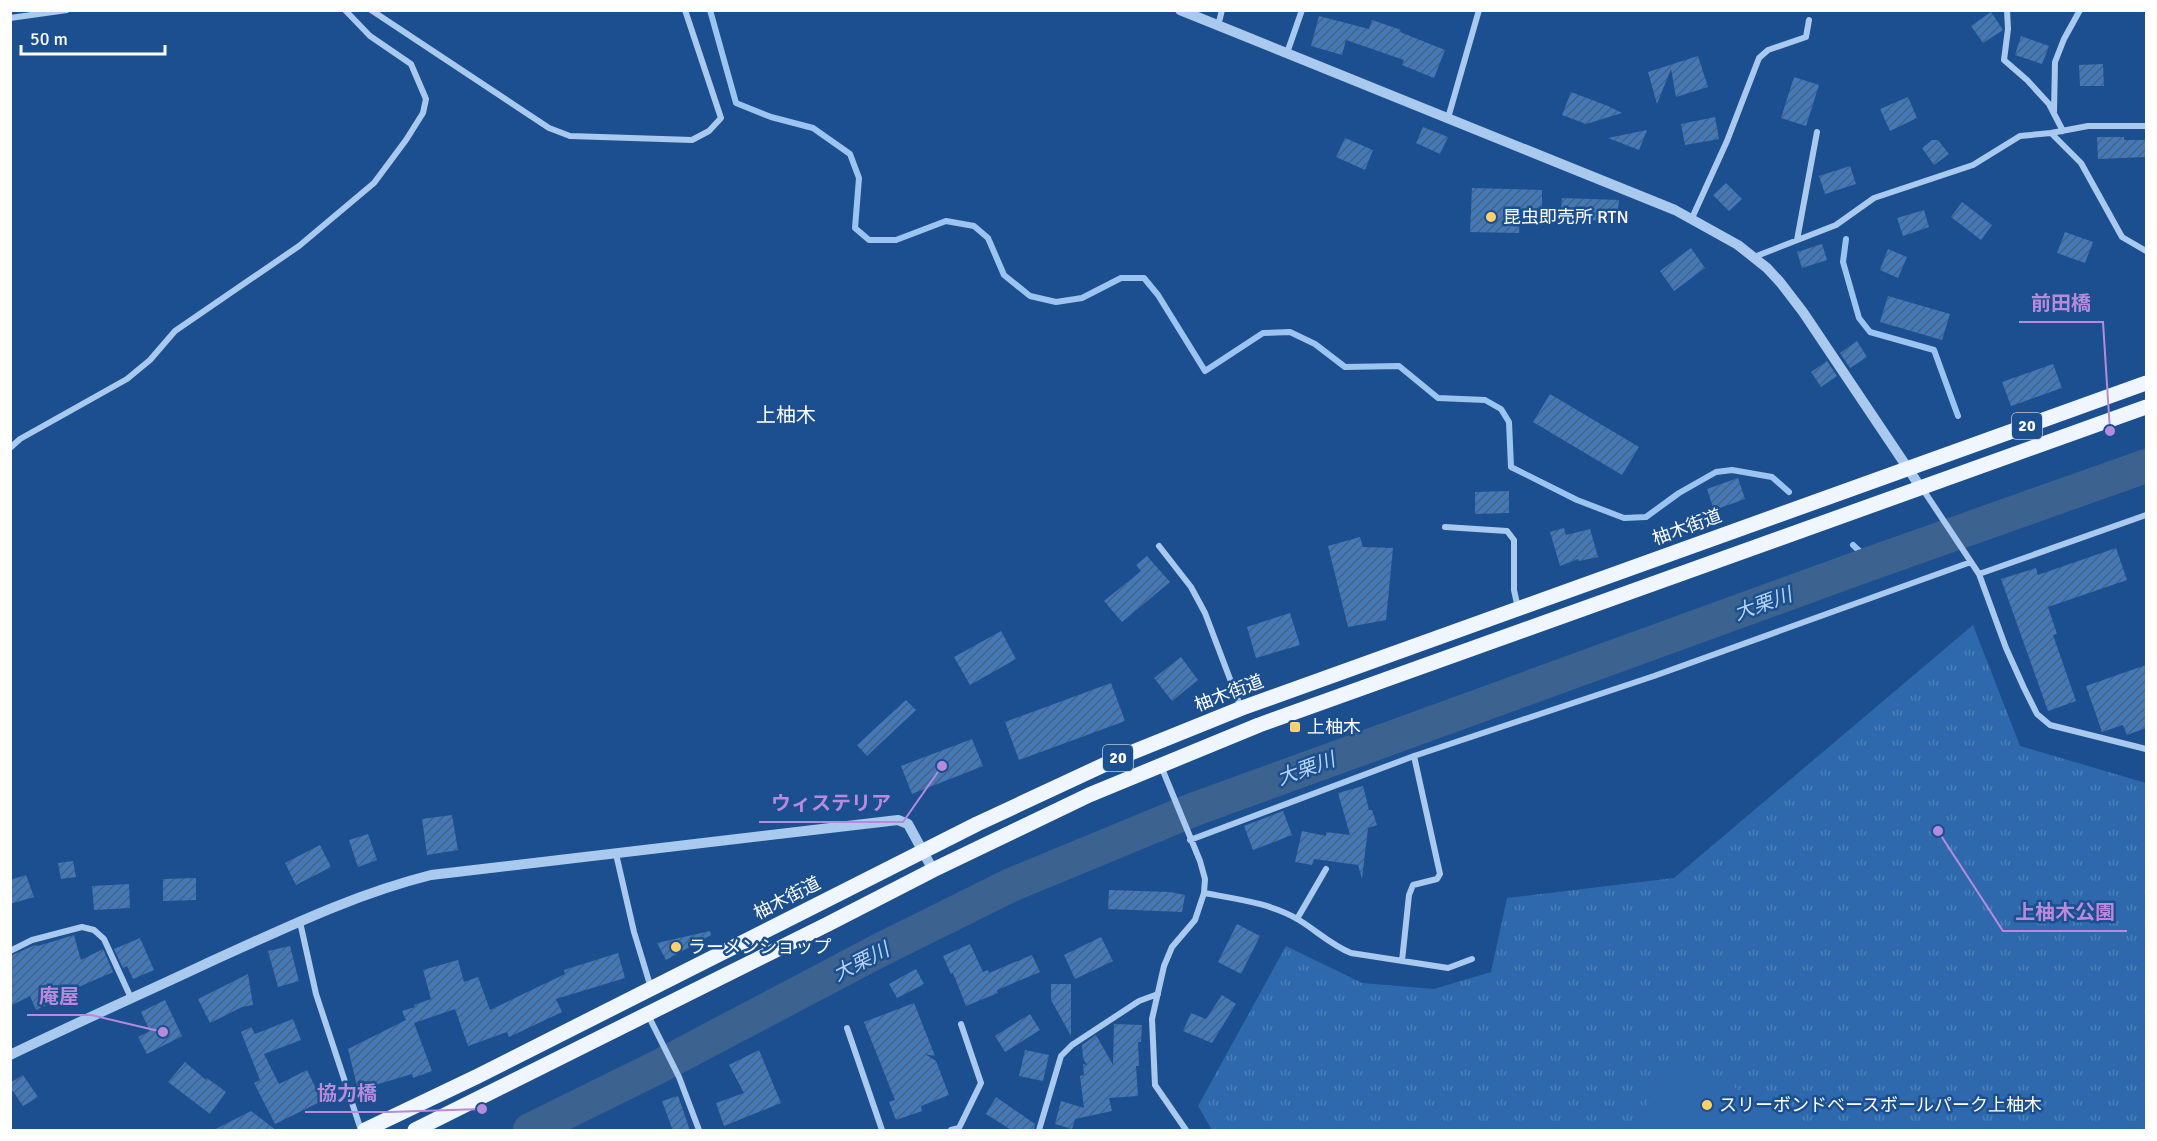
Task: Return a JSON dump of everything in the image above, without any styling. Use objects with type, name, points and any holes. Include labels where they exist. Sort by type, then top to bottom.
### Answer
[{"type":"main road","name":"柚木街道","points":[[363,1131],[977,824],[1085,773],[1242,708],[2146,383]]},
{"type":"main road","name":"20","points":[[415,1131],[933,870],[1089,795],[1281,717],[2146,407]]},
{"type":"street","points":[[10,18],[67,10]]},
{"type":"street","points":[[10,448],[20,439],[127,379],[150,360],[175,331],[299,246],[374,183],[412,131],[423,113],[426,99],[411,64],[370,36],[345,10]]},
{"type":"street","points":[[371,10],[549,128],[570,136],[692,140],[709,131],[721,118],[685,10]]},
{"type":"street","points":[[1180,10],[1675,210],[1737,244],[1754,257],[1780,282],[1803,312],[1979,574],[2006,648],[2037,714],[2050,724],[2146,749]]},
{"type":"street","points":[[1218,26],[1222,10]]},
{"type":"street","points":[[1287,53],[1302,10]]},
{"type":"street","points":[[1448,118],[1479,10]]},
{"type":"street","points":[[2007,10],[2008,29],[2004,60],[2049,104],[2063,131]]},
{"type":"street","points":[[2054,112],[2055,62],[2064,39],[2080,10]]},
{"type":"street","points":[[1692,218],[1727,141],[1759,58],[1768,50],[1806,37],[1809,20]]},
{"type":"street","points":[[1754,257],[1836,225],[1874,198],[1973,165],[2020,136],[2088,126],[2146,126]]},
{"type":"street","points":[[1797,240],[1817,132]]},
{"type":"street","points":[[2051,133],[2081,163],[2122,237],[2146,251]]},
{"type":"street","points":[[1979,574],[2146,515]]},
{"type":"street","points":[[1446,526],[1507,531],[1514,540],[1514,590],[1518,608]]},
{"type":"street","points":[[1159,546],[1191,587],[1205,613],[1242,708]]},
{"type":"street","points":[[1190,840],[1414,756],[1654,676],[1971,562]]},
{"type":"street","points":[[1402,961],[1409,895],[1413,885],[1437,879],[1440,874],[1414,756]]},
{"type":"street","points":[[1161,765],[1205,879],[1204,893],[1195,920],[1172,947],[1164,966],[1152,1019],[1155,1085],[1186,1131]]},
{"type":"street","points":[[10,1055],[300,922],[361,896],[431,875],[898,820],[908,824],[933,870]]},
{"type":"street","points":[[616,854],[634,932],[651,988]]},
{"type":"street","points":[[1297,919],[1326,869]]},
{"type":"street","points":[[1204,893],[1254,902],[1297,919],[1337,947],[1368,956],[1448,968],[1472,959]]},
{"type":"street","points":[[300,922],[316,994],[363,1131]]},
{"type":"street","points":[[10,951],[32,940],[81,927],[94,930],[104,939],[130,998]]},
{"type":"street","points":[[1039,1131],[1061,1056],[1072,1045],[1139,1001],[1158,994]]},
{"type":"street","points":[[648,1015],[679,1077],[699,1131]]},
{"type":"street","points":[[951,1131],[960,1129],[981,1083],[961,1024]]},
{"type":"street","points":[[847,1028],[882,1131]]},
{"type":"green space","points":[[1973,625],[2020,746],[2146,783],[2146,1130],[1212,1130],[1198,1106],[1286,946],[1362,983],[1434,989],[1491,972],[1507,898],[1674,878]]},
{"type":"green space","name":"スリーボンドベースボールパーク上柚木","points":[[1680,1058],[1812,1130],[1639,1130],[1657,1079]]},
{"type":"building","points":[[1991,12],[2003,30],[1983,43],[1971,26]]},
{"type":"building","points":[[1319,16],[1369,29],[1372,20],[1445,50],[1434,78],[1402,65],[1404,60],[1346,40],[1342,55],[1311,46]]},
{"type":"building","points":[[2021,36],[2049,46],[2042,64],[2015,55]]},
{"type":"building","points":[[1698,56],[1708,87],[1676,97],[1671,69],[1657,104],[1648,72]]},
{"type":"building","points":[[2103,64],[2104,86],[2080,86],[2079,65]]},
{"type":"building","points":[[1794,77],[1819,85],[1806,126],[1781,118]]},
{"type":"building","points":[[1571,92],[1622,113],[1586,124],[1562,115]]},
{"type":"building","points":[[1908,97],[1917,118],[1890,131],[1880,109]]},
{"type":"building","points":[[1715,117],[1719,139],[1685,145],[1681,124]]},
{"type":"building","points":[[1423,127],[1448,137],[1440,154],[1416,143]]},
{"type":"building","points":[[1647,130],[1639,150],[1608,138]]},
{"type":"building","points":[[2097,137],[2146,140],[2146,157],[2098,159]]},
{"type":"building","points":[[1345,138],[1373,150],[1365,170],[1336,157]]},
{"type":"building","points":[[1932,140],[1938,140],[1949,154],[1934,165],[1922,148]]},
{"type":"building","points":[[1850,166],[1856,184],[1825,194],[1819,176]]},
{"type":"building","points":[[1726,183],[1742,199],[1729,211],[1713,195]]},
{"type":"building","points":[[1472,188],[1542,190],[1542,210],[1520,210],[1519,233],[1470,232]]},
{"type":"building","points":[[1562,198],[1619,200],[1617,222],[1589,220],[1589,224],[1560,222]]},
{"type":"building","points":[[1962,202],[1992,225],[1981,240],[1951,217]]},
{"type":"building","points":[[1924,210],[1929,227],[1903,236],[1897,218]]},
{"type":"building","points":[[2065,232],[2093,242],[2085,263],[2057,253]]},
{"type":"building","points":[[1822,244],[1827,260],[1802,268],[1797,252]]},
{"type":"building","points":[[1691,248],[1705,268],[1674,291],[1660,271]]},
{"type":"building","points":[[1888,249],[1907,257],[1898,278],[1880,270]]},
{"type":"building","points":[[1888,296],[1950,314],[1942,340],[1880,322]]},
{"type":"building","points":[[1857,341],[1867,357],[1850,368],[1840,353]]},
{"type":"building","points":[[1827,361],[1837,376],[1821,387],[1811,372]]},
{"type":"building","points":[[2053,364],[2062,388],[2011,406],[2002,382]]},
{"type":"building","points":[[1550,394],[1639,447],[1622,475],[1533,422]]},
{"type":"building","points":[[1738,478],[1745,499],[1714,510],[1707,489]]},
{"type":"building","points":[[1509,491],[1509,513],[1475,514],[1475,492]]},
{"type":"building","points":[[1564,528],[1566,535],[1590,529],[1598,557],[1579,561],[1578,559],[1560,566],[1550,532]]},
{"type":"building","points":[[1360,537],[1363,547],[1393,548],[1386,620],[1348,627],[1328,546]]},
{"type":"building","points":[[2116,548],[2127,580],[2048,607],[2057,634],[2053,635],[2076,701],[2048,711],[2001,579],[2036,568],[2038,575]]},
{"type":"building","points":[[1147,556],[1170,582],[1122,622],[1104,601],[1141,571],[1136,565]]},
{"type":"building","points":[[1290,613],[1300,645],[1256,658],[1247,627]]},
{"type":"building","points":[[1001,631],[1016,659],[970,685],[954,657]]},
{"type":"building","points":[[1181,657],[1198,680],[1172,701],[1154,678]]},
{"type":"building","points":[[2146,665],[2146,728],[2127,735],[2123,725],[2102,732],[2086,686]]},
{"type":"building","points":[[1111,683],[1125,721],[1019,760],[1005,722]]},
{"type":"building","points":[[906,700],[916,710],[867,756],[857,745]]},
{"type":"building","points":[[972,739],[983,766],[912,794],[901,766]]},
{"type":"building","points":[[1363,786],[1369,810],[1372,810],[1377,825],[1368,828],[1362,879],[1358,865],[1314,859],[1312,865],[1295,862],[1302,831],[1326,836],[1326,832],[1350,835],[1338,793]]},
{"type":"building","points":[[1283,811],[1292,835],[1253,850],[1244,826]]},
{"type":"building","points":[[452,815],[458,850],[427,855],[422,819]]},
{"type":"building","points":[[368,834],[377,860],[358,867],[349,840]]},
{"type":"building","points":[[320,845],[331,867],[296,885],[285,863]]},
{"type":"building","points":[[73,861],[76,877],[61,879],[58,863]]},
{"type":"building","points":[[26,875],[34,897],[10,904],[10,880]]},
{"type":"building","points":[[196,878],[196,900],[163,901],[163,879]]},
{"type":"building","points":[[129,884],[130,908],[94,910],[92,886]]},
{"type":"building","points":[[1109,890],[1170,892],[1185,895],[1182,912],[1108,909]]},
{"type":"building","points":[[1237,924],[1260,936],[1241,974],[1218,962]]},
{"type":"building","points":[[710,931],[711,935],[666,960],[657,943]]},
{"type":"building","points":[[74,935],[81,960],[103,949],[113,972],[58,996],[59,999],[36,1010],[30,996],[10,1006],[10,956],[35,945]]},
{"type":"building","points":[[1101,937],[1113,961],[1075,979],[1064,955]]},
{"type":"building","points":[[140,938],[154,970],[133,979],[127,966],[123,968],[114,949]]},
{"type":"building","points":[[970,944],[983,972],[988,970],[989,973],[1032,955],[1040,972],[966,1006],[953,973],[951,974],[943,956]]},
{"type":"building","points":[[290,946],[299,981],[278,987],[268,951]]},
{"type":"building","points":[[618,953],[625,978],[556,999],[562,1012],[509,1037],[507,1032],[468,1046],[455,1009],[414,1023],[432,1071],[413,1078],[412,1074],[358,1090],[348,1049],[406,1020],[402,1011],[431,999],[423,970],[458,960],[464,982],[478,977],[490,1010],[565,974],[564,970]]},
{"type":"building","points":[[916,969],[924,984],[897,998],[889,984]]},
{"type":"building","points":[[248,974],[253,1005],[242,1007],[210,1023],[198,999]]},
{"type":"building","points":[[1051,984],[1071,984],[1071,1036],[1051,1000]]},
{"type":"building","points":[[1222,995],[1236,1004],[1212,1043],[1183,1031],[1191,1013],[1206,1019]]},
{"type":"building","points":[[165,1000],[182,1036],[147,1054],[138,1037],[150,1031],[141,1012]]},
{"type":"building","points":[[914,1003],[935,1056],[925,1054],[936,1061],[949,1095],[921,1106],[922,1111],[896,1120],[889,1102],[895,1100],[864,1022]]},
{"type":"building","points":[[1030,1014],[1040,1030],[1005,1052],[995,1036]]},
{"type":"building","points":[[293,1019],[301,1040],[264,1054],[279,1084],[307,1070],[322,1101],[275,1124],[254,1083],[260,1080],[241,1032],[251,1027],[255,1034]]},
{"type":"building","points":[[1114,1024],[1142,1025],[1141,1042],[1138,1042],[1139,1066],[1136,1066],[1138,1096],[1109,1098],[1112,1111],[1075,1119],[1072,1129],[1055,1124],[1061,1101],[1084,1108],[1080,1076],[1084,1075],[1083,1064],[1087,1065],[1083,1058],[1082,1045],[1096,1035],[1113,1065]]},
{"type":"building","points":[[759,1050],[781,1103],[724,1126],[716,1103],[744,1093],[729,1065]]},
{"type":"building","points":[[1025,1050],[1049,1055],[1043,1081],[1019,1076]]},
{"type":"building","points":[[185,1062],[206,1080],[207,1078],[226,1092],[210,1114],[168,1082]]},
{"type":"building","points":[[23,1075],[38,1097],[23,1106],[10,1087],[10,1083]]},
{"type":"building","points":[[678,1096],[690,1131],[673,1131],[662,1101]]},
{"type":"building","points":[[996,1097],[1035,1124],[1034,1131],[1013,1131],[986,1114]]},
{"type":"building","points":[[251,1111],[277,1131],[212,1131]]},
{"type":"waterway","points":[[710,10],[736,103],[771,117],[813,128],[850,154],[859,178],[855,228],[869,240],[896,240],[946,221],[974,226],[988,238],[1004,275],[1030,296],[1056,302],[1082,298],[1121,278],[1144,278],[1158,295],[1205,371],[1263,333],[1290,332],[1315,344],[1345,367],[1399,366],[1438,398],[1485,400],[1501,409],[1509,422],[1511,467],[1577,500],[1624,518],[1646,517],[1679,493],[1716,472],[1732,470],[1772,477],[1789,492]]},
{"type":"waterway","points":[[1846,239],[1843,262],[1859,318],[1870,332],[1934,350],[1958,416]]},
{"type":"waterway","name":"大栗川","points":[[530,1130],[658,1067],[878,951],[1011,885],[1195,809],[2146,466]]},
{"type":"waterway","name":"大栗川","points":[[1994,513],[1997,520]]},
{"type":"waterway","points":[[1853,545],[1872,563]]},
{"type":"place","name":"昆虫即売所 RTN","points":[[1491,217]]},
{"type":"place","name":"前田橋","points":[[2110,431]]},
{"type":"place","name":"上柚木","points":[[1295,727]]},
{"type":"place","name":"ウィステリア","points":[[942,766]]},
{"type":"place","name":"上柚木公園","points":[[1938,831]]},
{"type":"place","name":"ラーメンショップ","points":[[676,947]]},
{"type":"place","name":"庵屋","points":[[163,1032]]},
{"type":"place","name":"スリーボンドベースボールパーク上柚木","points":[[1707,1105]]},
{"type":"place","name":"協力橋","points":[[482,1109]]},
{"type":"district","name":"上柚木","points":[[786,415]]}]
